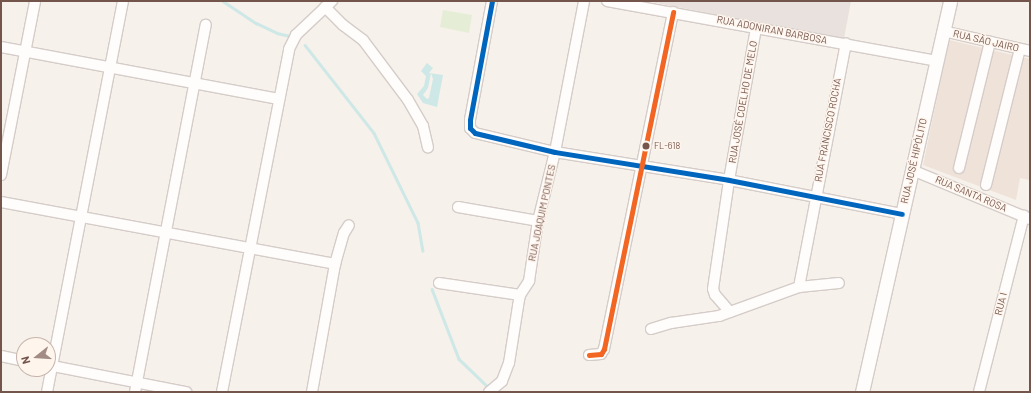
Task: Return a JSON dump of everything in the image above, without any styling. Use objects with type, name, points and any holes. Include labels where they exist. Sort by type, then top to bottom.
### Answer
[{"type":"street","points":[[1,175],[35,1]]},
{"type":"street","points":[[56,337],[123,1]]},
{"type":"street","points":[[492,1],[470,120],[470,128],[475,133],[555,152],[729,180],[902,214]]},
{"type":"street","name":"RUA JOAQUIM PONTES","points":[[492,390],[502,381],[509,363],[520,294],[529,281],[538,221],[555,152],[584,1]]},
{"type":"street","name":"RUA ADONIRAN BARBOSA","points":[[607,1],[936,61]]},
{"type":"street","name":"RUA JOSÉ HIPÓLITO","points":[[862,392],[950,1]]},
{"type":"street","points":[[222,392],[252,249],[279,99],[291,43],[307,23],[328,4],[343,25],[363,40],[408,100],[423,126],[428,147]]},
{"type":"street","points":[[589,355],[599,355],[604,351],[673,12]]},
{"type":"street","points":[[136,387],[206,25]]},
{"type":"street","name":"RUA JOSÉ COELHO DE MELO","points":[[730,312],[715,294],[713,289],[729,180],[756,28]]},
{"type":"street","name":"RUA SÃO JAIRO","points":[[943,31],[1025,50]]},
{"type":"street","points":[[959,168],[990,42]]},
{"type":"street","name":"RUA FRANCISCO ROCHA","points":[[798,287],[846,44]]},
{"type":"street","points":[[1,47],[279,99]]},
{"type":"street","points":[[986,185],[1025,50]]},
{"type":"street","name":"RUA SANTA ROSA","points":[[912,170],[1027,218]]},
{"type":"street","points":[[1,202],[335,264]]},
{"type":"street","points":[[458,207],[538,221]]},
{"type":"street","name":"RUA I","points":[[979,392],[1027,218]]},
{"type":"street","points":[[312,392],[335,264],[344,233],[349,226]]},
{"type":"street","points":[[439,283],[520,294]]},
{"type":"street","points":[[651,329],[671,323],[730,312],[798,287],[839,283]]},
{"type":"street","points":[[1,356],[16,359]]},
{"type":"street","points":[[56,367],[136,387],[186,392]]},
{"type":"street","points":[[47,392],[49,377]]},
{"type":"shaded area","points":[[646,1],[851,1],[844,39]]},
{"type":"shaded area","points":[[949,40],[1030,59],[1030,180],[1020,178],[1016,200],[923,165]]},
{"type":"green space","points":[[443,10],[472,15],[469,33],[440,27]]},
{"type":"water","points":[[427,63],[433,68],[429,73],[443,75],[437,107],[423,103],[417,94],[424,86],[426,76],[421,71]]},
{"type":"pier","points":[[431,73],[433,79],[429,98],[427,99],[423,95],[428,88]]},
{"type":"waterway","points":[[223,1],[256,23],[277,33],[290,36]]},
{"type":"waterway","points":[[305,45],[374,133],[418,223],[423,251]]},
{"type":"waterway","points":[[432,289],[459,359],[489,388]]},
{"type":"transit line","points":[[492,1],[470,120],[470,128],[475,133],[555,152],[729,180],[902,214]]},
{"type":"transit line","points":[[589,355],[601,354],[604,349],[673,12]]},
{"type":"place","name":"FL-618","points":[[646,146]]}]
